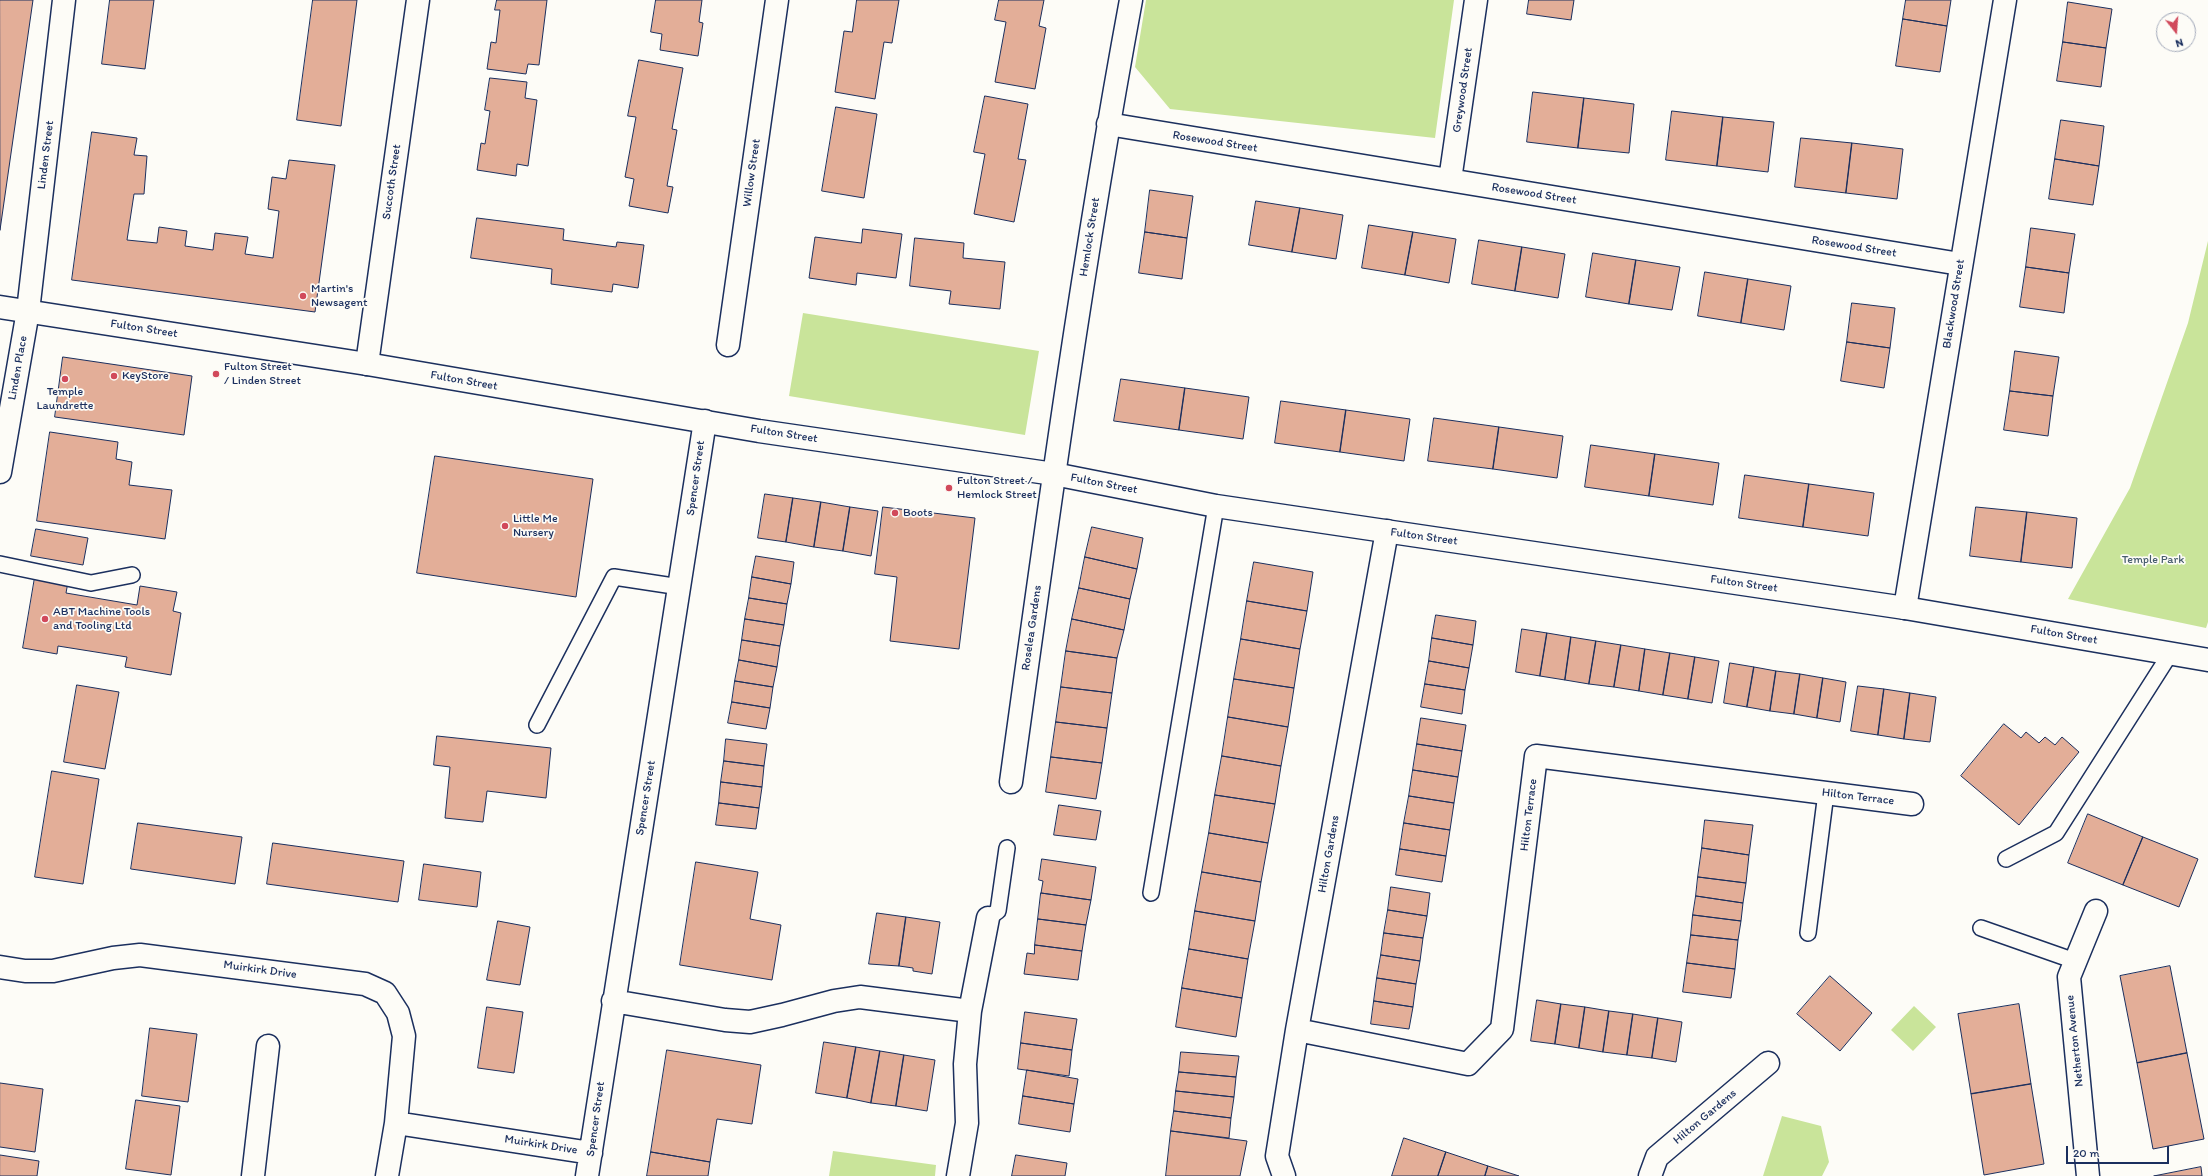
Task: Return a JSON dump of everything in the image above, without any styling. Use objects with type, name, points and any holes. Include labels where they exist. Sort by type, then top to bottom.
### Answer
[{"type":"street","name":"Linden Street","points":[[28,311],[64,0]]},
{"type":"street","name":"Succoth Street","points":[[367,364],[418,0]]},
{"type":"street","name":"Willow Street","points":[[728,345],[777,0]]},
{"type":"street","name":"Hemlock Street","points":[[1054,474],[1108,124],[1131,0]]},
{"type":"street","name":"Greywood Street","points":[[1450,180],[1476,0]]},
{"type":"street","name":"Blackwood Street","points":[[1905,608],[1960,264],[2005,0]]},
{"type":"street","name":"Rosewood Street","points":[[1108,124],[1960,264]]},
{"type":"street","name":"Fulton Street","points":[[0,307],[367,364],[705,421],[1054,474],[1216,506],[1905,608],[2208,660]]},
{"type":"street","name":"Linden Place","points":[[0,472],[28,311]]},
{"type":"street","name":"Spencer Street","points":[[587,1176],[613,1001],[680,587],[705,421]]},
{"type":"street","name":"Roselea Gardens","points":[[1011,782],[1054,474]]},
{"type":"street","name":"Hilton Gardens","points":[[1284,1176],[1277,1156],[1297,1030],[1387,531]]},
{"type":"street","name":"Hilton Terrace","points":[[1297,1030],[1468,1064],[1502,1029],[1536,756],[1912,804]]},
{"type":"street","name":"Netherton Avenue","points":[[2088,1176],[2069,977],[2096,911]]},
{"type":"street","points":[[958,1176],[967,1123],[965,1064],[970,1011],[988,918]]},
{"type":"street","name":"Muirkirk Drive","points":[[0,967],[25,971],[53,971],[113,958],[140,955],[365,984],[385,993],[398,1013],[404,1036],[396,1123],[387,1176]]},
{"type":"street","points":[[613,1001],[725,1020],[750,1022],[782,1015],[834,1000],[860,997],[970,1011]]},
{"type":"street","points":[[253,1176],[268,1046]]},
{"type":"street","name":"Hilton Gardens","points":[[1650,1176],[1657,1157],[1768,1063]]},
{"type":"street","name":"Muirkirk Drive","points":[[396,1123],[591,1153]]},
{"type":"lane","points":[[1151,894],[1216,506]]},
{"type":"lane","points":[[0,564],[91,583],[132,575]]},
{"type":"lane","points":[[537,724],[614,577],[680,587]]},
{"type":"lane","points":[[2006,859],[2056,833],[2170,654]]},
{"type":"lane","points":[[1808,933],[1826,793]]},
{"type":"lane","points":[[988,918],[998,911],[1008,848]]},
{"type":"lane","points":[[1981,928],[2075,961]]},
{"type":"green space","points":[[1146,0],[1454,0],[1435,138],[1170,109],[1135,67]]},
{"type":"green space","name":"Temple Park","points":[[2208,241],[2208,622],[2206,628],[2068,599],[2130,488],[2188,323]]},
{"type":"green space","points":[[803,313],[1039,351],[1025,435],[789,396]]},
{"type":"green space","points":[[1914,1006],[1936,1027],[1913,1051],[1891,1030]]},
{"type":"green space","points":[[1782,1116],[1821,1126],[1829,1162],[1822,1176],[1763,1176]]},
{"type":"green space","points":[[833,1151],[936,1165],[935,1176],[829,1176]]},
{"type":"building","points":[[0,0],[33,0],[0,230]]},
{"type":"building","points":[[110,0],[154,0],[145,69],[102,64]]},
{"type":"building","points":[[313,0],[357,0],[341,126],[297,120]]},
{"type":"building","points":[[497,0],[547,0],[539,65],[528,64],[526,74],[487,69],[491,42],[496,43],[500,10],[495,10]]},
{"type":"building","points":[[656,0],[702,0],[699,22],[703,23],[698,56],[660,50],[662,34],[651,32]]},
{"type":"building","points":[[857,0],[899,0],[892,43],[884,42],[875,99],[835,92],[844,31],[852,32]]},
{"type":"building","points":[[999,0],[1044,0],[1039,26],[1046,28],[1035,89],[995,82],[1006,22],[995,20]]},
{"type":"building","points":[[1529,0],[1574,0],[1571,20],[1527,14]]},
{"type":"building","points":[[1906,0],[1951,0],[1947,26],[1903,19]]},
{"type":"building","points":[[2068,2],[2112,9],[2106,48],[2063,42]]},
{"type":"building","points":[[1903,19],[1947,26],[1940,72],[1896,66]]},
{"type":"building","points":[[2063,42],[2106,48],[2101,87],[2057,81]]},
{"type":"building","points":[[639,60],[683,68],[672,129],[677,130],[667,186],[673,187],[668,213],[629,206],[634,179],[625,177],[636,117],[628,116]]},
{"type":"building","points":[[490,78],[527,82],[525,98],[537,100],[528,166],[517,164],[516,176],[477,170],[481,143],[485,144],[490,111],[485,110]]},
{"type":"building","points":[[1533,92],[1584,98],[1578,148],[1527,142]]},
{"type":"building","points":[[985,96],[1028,104],[1018,159],[1026,160],[1014,222],[974,214],[985,154],[974,152]]},
{"type":"building","points":[[1584,98],[1634,104],[1629,153],[1578,148]]},
{"type":"building","points":[[836,107],[877,114],[864,198],[822,191]]},
{"type":"building","points":[[1672,111],[1723,117],[1717,166],[1666,160]]},
{"type":"building","points":[[1723,117],[1774,122],[1768,172],[1717,166]]},
{"type":"building","points":[[2061,120],[2104,126],[2099,166],[2055,159]]},
{"type":"building","points":[[92,132],[137,138],[134,155],[147,156],[144,194],[134,194],[127,240],[157,243],[159,227],[187,231],[185,246],[213,250],[215,233],[248,237],[245,254],[273,258],[279,211],[268,209],[272,177],[286,179],[289,160],[335,165],[315,312],[72,280]]},
{"type":"building","points":[[1801,138],[1852,143],[1846,193],[1795,187]]},
{"type":"building","points":[[1852,143],[1903,149],[1897,199],[1846,193]]},
{"type":"building","points":[[2055,159],[2099,166],[2093,205],[2049,199]]},
{"type":"building","points":[[1150,190],[1193,196],[1187,238],[1145,232]]},
{"type":"building","points":[[1256,201],[1300,208],[1292,252],[1249,245]]},
{"type":"building","points":[[1300,208],[1343,215],[1336,259],[1292,252]]},
{"type":"building","points":[[477,218],[564,229],[563,240],[616,247],[617,242],[644,245],[638,288],[613,284],[612,292],[551,284],[552,269],[471,258]]},
{"type":"building","points":[[1369,225],[1413,232],[1405,275],[1362,268]]},
{"type":"building","points":[[2031,228],[2075,234],[2069,273],[2026,267]]},
{"type":"building","points":[[863,229],[902,234],[896,278],[857,273],[856,285],[809,278],[815,237],[861,243]]},
{"type":"building","points":[[1145,232],[1187,238],[1182,279],[1139,273]]},
{"type":"building","points":[[1413,232],[1456,239],[1449,283],[1405,275]]},
{"type":"building","points":[[915,238],[964,243],[963,258],[1005,262],[1000,309],[949,304],[951,291],[910,286]]},
{"type":"building","points":[[1479,240],[1522,247],[1515,291],[1472,284]]},
{"type":"building","points":[[1522,247],[1565,254],[1558,298],[1515,291]]},
{"type":"building","points":[[1593,253],[1636,260],[1629,304],[1586,297]]},
{"type":"building","points":[[1636,260],[1680,267],[1672,310],[1629,304]]},
{"type":"building","points":[[2026,267],[2069,273],[2064,313],[2020,307]]},
{"type":"building","points":[[1705,272],[1748,279],[1741,323],[1698,316]]},
{"type":"building","points":[[1748,279],[1791,286],[1784,330],[1741,323]]},
{"type":"building","points":[[1852,303],[1895,308],[1890,348],[1847,342]]},
{"type":"building","points":[[1847,342],[1890,348],[1884,388],[1841,381]]},
{"type":"building","points":[[2015,351],[2059,357],[2053,396],[2010,391]]},
{"type":"building","points":[[63,357],[192,376],[184,435],[55,417]]},
{"type":"building","points":[[1121,379],[1185,388],[1179,430],[1114,421]]},
{"type":"building","points":[[1185,388],[1249,397],[1243,439],[1179,430]]},
{"type":"building","points":[[2010,391],[2053,396],[2048,436],[2004,430]]},
{"type":"building","points":[[1281,401],[1346,410],[1340,452],[1275,443]]},
{"type":"building","points":[[1346,410],[1410,419],[1404,461],[1340,452]]},
{"type":"building","points":[[1434,418],[1499,427],[1493,469],[1428,461]]},
{"type":"building","points":[[1499,427],[1563,436],[1557,478],[1493,469]]},
{"type":"building","points":[[50,432],[118,442],[116,459],[132,462],[129,485],[172,490],[165,539],[37,521]]},
{"type":"building","points":[[1591,445],[1655,454],[1649,496],[1585,487]]},
{"type":"building","points":[[1655,454],[1719,463],[1713,505],[1649,496]]},
{"type":"building","name":"Little Me Nursery","points":[[435,456],[593,479],[576,597],[417,573]]},
{"type":"building","points":[[1745,475],[1809,484],[1803,527],[1739,518]]},
{"type":"building","points":[[1809,484],[1874,493],[1868,536],[1803,527]]},
{"type":"building","points":[[765,494],[793,498],[786,542],[758,538]]},
{"type":"building","points":[[793,498],[821,502],[814,547],[786,542]]},
{"type":"building","points":[[821,502],[850,507],[843,551],[814,547]]},
{"type":"building","points":[[850,507],[878,511],[871,556],[843,551]]},
{"type":"building","points":[[883,507],[975,518],[959,649],[890,641],[897,577],[875,574]]},
{"type":"building","points":[[1976,507],[2027,512],[2021,562],[1970,556]]},
{"type":"building","points":[[2027,512],[2077,518],[2072,568],[2021,562]]},
{"type":"building","points":[[1092,527],[1143,538],[1137,569],[1085,557]]},
{"type":"building","points":[[36,529],[88,538],[83,565],[31,556]]},
{"type":"building","points":[[756,556],[794,562],[791,584],[752,577]]},
{"type":"building","points":[[1085,557],[1137,569],[1130,599],[1079,588]]},
{"type":"building","points":[[1254,562],[1313,572],[1307,611],[1247,601]]},
{"type":"building","points":[[35,577],[68,582],[66,593],[137,605],[140,586],[177,592],[173,611],[181,613],[171,675],[125,667],[127,657],[58,646],[57,654],[23,648]]},
{"type":"building","points":[[752,577],[791,584],[787,604],[749,598]]},
{"type":"building","points":[[1079,588],[1130,599],[1124,630],[1072,619]]},
{"type":"building","points":[[749,598],[787,604],[784,625],[745,619]]},
{"type":"building","points":[[1247,601],[1307,611],[1300,649],[1241,639]]},
{"type":"building","points":[[1436,615],[1476,621],[1473,645],[1432,638]]},
{"type":"building","points":[[745,619],[784,625],[780,646],[742,640]]},
{"type":"building","points":[[1072,619],[1124,630],[1117,658],[1066,651]]},
{"type":"building","points":[[1522,629],[1547,633],[1540,676],[1516,672]]},
{"type":"building","points":[[1547,633],[1571,637],[1565,680],[1540,676]]},
{"type":"building","points":[[1571,637],[1596,641],[1589,684],[1565,680]]},
{"type":"building","points":[[1432,638],[1473,645],[1469,668],[1429,661]]},
{"type":"building","points":[[1241,639],[1300,649],[1294,688],[1234,679]]},
{"type":"building","points":[[742,640],[780,646],[777,667],[739,660]]},
{"type":"building","points":[[1596,641],[1621,645],[1614,687],[1589,684]]},
{"type":"building","points":[[1621,645],[1645,649],[1639,691],[1614,687]]},
{"type":"building","points":[[1645,649],[1670,653],[1663,695],[1639,691]]},
{"type":"building","points":[[1066,651],[1117,658],[1112,693],[1061,687]]},
{"type":"building","points":[[1670,653],[1695,657],[1688,699],[1663,695]]},
{"type":"building","points":[[1695,657],[1719,661],[1712,703],[1688,699]]},
{"type":"building","points":[[739,660],[777,667],[773,687],[735,681]]},
{"type":"building","points":[[1429,661],[1469,668],[1465,690],[1425,684]]},
{"type":"building","points":[[1730,663],[1754,667],[1747,707],[1724,703]]},
{"type":"building","points":[[1754,667],[1776,671],[1770,711],[1747,707]]},
{"type":"building","points":[[1776,671],[1800,674],[1794,714],[1770,711]]},
{"type":"building","points":[[1800,674],[1823,678],[1817,718],[1794,714]]},
{"type":"building","points":[[1823,678],[1846,682],[1840,722],[1817,718]]},
{"type":"building","points":[[1234,679],[1294,688],[1288,727],[1228,717]]},
{"type":"building","points":[[735,681],[773,687],[770,708],[732,702]]},
{"type":"building","points":[[1425,684],[1465,690],[1462,714],[1421,707]]},
{"type":"building","points":[[77,685],[119,692],[105,769],[64,762]]},
{"type":"building","points":[[1858,686],[1884,689],[1878,735],[1851,731]]},
{"type":"building","points":[[1061,687],[1112,693],[1107,728],[1056,722]]},
{"type":"building","points":[[1884,689],[1910,693],[1904,739],[1878,735]]},
{"type":"building","points":[[1910,693],[1936,697],[1930,742],[1904,739]]},
{"type":"building","points":[[732,702],[770,708],[766,729],[728,723]]},
{"type":"building","points":[[1228,717],[1288,727],[1281,766],[1222,756]]},
{"type":"building","points":[[1421,718],[1466,725],[1462,751],[1417,744]]},
{"type":"building","points":[[1056,722],[1107,728],[1102,763],[1051,757]]},
{"type":"building","points":[[2004,724],[2021,738],[2026,732],[2039,743],[2045,737],[2055,745],[2062,737],[2079,752],[2019,825],[1961,776]]},
{"type":"building","points":[[437,736],[551,748],[546,798],[487,791],[483,822],[445,818],[450,767],[434,765]]},
{"type":"building","points":[[726,739],[767,744],[764,766],[724,761]]},
{"type":"building","points":[[1417,744],[1462,751],[1458,777],[1413,770]]},
{"type":"building","points":[[1222,756],[1281,766],[1275,804],[1215,795]]},
{"type":"building","points":[[1051,757],[1102,763],[1096,799],[1046,792]]},
{"type":"building","points":[[724,761],[764,766],[762,787],[721,782]]},
{"type":"building","points":[[1413,770],[1458,777],[1454,803],[1409,796]]},
{"type":"building","points":[[52,771],[99,779],[83,884],[35,877]]},
{"type":"building","points":[[721,782],[762,787],[759,808],[719,803]]},
{"type":"building","points":[[1215,795],[1275,804],[1268,843],[1209,833]]},
{"type":"building","points":[[1409,796],[1454,803],[1450,830],[1404,823]]},
{"type":"building","points":[[719,803],[759,808],[756,829],[716,825]]},
{"type":"building","points":[[1059,805],[1101,811],[1096,840],[1054,835]]},
{"type":"building","points":[[2088,814],[2143,837],[2123,885],[2068,863]]},
{"type":"building","points":[[1705,820],[1753,825],[1749,855],[1702,848]]},
{"type":"building","points":[[138,823],[242,837],[235,884],[131,869]]},
{"type":"building","points":[[1404,823],[1450,830],[1446,856],[1400,849]]},
{"type":"building","points":[[1209,833],[1268,843],[1261,882],[1202,872]]},
{"type":"building","points":[[2143,837],[2198,859],[2179,907],[2123,885]]},
{"type":"building","points":[[273,843],[404,861],[398,902],[267,884]]},
{"type":"building","points":[[1702,848],[1749,855],[1746,883],[1698,877]]},
{"type":"building","points":[[1400,849],[1446,856],[1442,882],[1396,875]]},
{"type":"building","points":[[1042,859],[1096,867],[1091,900],[1041,893],[1043,881],[1039,880]]},
{"type":"building","points":[[696,862],[758,872],[750,919],[781,925],[772,980],[680,965]]},
{"type":"building","points":[[424,864],[481,872],[477,907],[419,900]]},
{"type":"building","points":[[1202,872],[1261,882],[1255,921],[1195,911]]},
{"type":"building","points":[[1698,877],[1746,883],[1743,903],[1696,896]]},
{"type":"building","points":[[1391,887],[1430,893],[1427,916],[1388,910]]},
{"type":"building","points":[[1041,893],[1091,900],[1086,925],[1038,919]]},
{"type":"building","points":[[1696,896],[1743,903],[1741,921],[1693,915]]},
{"type":"building","points":[[1388,910],[1427,916],[1423,938],[1384,933]]},
{"type":"building","points":[[1195,911],[1255,921],[1248,959],[1189,949]]},
{"type":"building","points":[[877,913],[906,917],[899,966],[869,964]]},
{"type":"building","points":[[1693,915],[1741,921],[1738,940],[1691,935]]},
{"type":"building","points":[[906,917],[940,922],[932,974],[913,971],[913,968],[899,966]]},
{"type":"building","points":[[1038,919],[1086,925],[1082,951],[1035,945]]},
{"type":"building","points":[[498,921],[530,927],[520,985],[487,980]]},
{"type":"building","points":[[1384,933],[1423,938],[1420,961],[1381,955]]},
{"type":"building","points":[[1691,935],[1738,940],[1735,969],[1687,963]]},
{"type":"building","points":[[1035,945],[1082,951],[1078,980],[1024,974],[1027,953],[1034,954]]},
{"type":"building","points":[[1189,949],[1248,959],[1242,998],[1182,988]]},
{"type":"building","points":[[1381,955],[1420,961],[1416,984],[1377,978]]},
{"type":"building","points":[[1687,963],[1735,969],[1731,998],[1683,992]]},
{"type":"building","points":[[2170,966],[2187,1053],[2137,1063],[2120,976]]},
{"type":"building","points":[[1830,976],[1872,1013],[1840,1051],[1797,1014]]},
{"type":"building","points":[[1377,978],[1416,984],[1413,1007],[1374,1001]]},
{"type":"building","points":[[1182,988],[1242,998],[1236,1037],[1176,1027]]},
{"type":"building","points":[[1537,1000],[1561,1004],[1555,1044],[1531,1041]]},
{"type":"building","points":[[1374,1001],[1413,1007],[1409,1029],[1371,1024]]},
{"type":"building","points":[[1561,1004],[1585,1007],[1579,1048],[1555,1044]]},
{"type":"building","points":[[2019,1004],[2031,1084],[1971,1094],[1958,1014]]},
{"type":"building","points":[[487,1007],[523,1012],[514,1073],[478,1068]]},
{"type":"building","points":[[1585,1007],[1609,1011],[1603,1052],[1579,1048]]},
{"type":"building","points":[[1609,1011],[1633,1014],[1627,1055],[1603,1052]]},
{"type":"building","points":[[1025,1012],[1077,1019],[1072,1050],[1021,1043]]},
{"type":"building","points":[[1633,1014],[1658,1018],[1652,1058],[1627,1055]]},
{"type":"building","points":[[1658,1018],[1682,1022],[1676,1062],[1652,1058]]},
{"type":"building","points":[[150,1028],[197,1034],[188,1102],[142,1096]]},
{"type":"building","points":[[824,1042],[856,1047],[847,1098],[816,1093]]},
{"type":"building","points":[[1021,1043],[1072,1050],[1069,1076],[1018,1069]]},
{"type":"building","points":[[856,1047],[880,1051],[871,1103],[847,1098]]},
{"type":"building","points":[[667,1050],[761,1065],[752,1124],[717,1119],[710,1162],[651,1152]]},
{"type":"building","points":[[880,1051],[904,1055],[896,1106],[871,1103]]},
{"type":"building","points":[[1181,1052],[1239,1056],[1236,1077],[1179,1072]]},
{"type":"building","points":[[2187,1053],[2204,1139],[2153,1149],[2137,1063]]},
{"type":"building","points":[[904,1055],[935,1060],[927,1111],[896,1106]]},
{"type":"building","points":[[1027,1070],[1078,1079],[1074,1104],[1023,1096]]},
{"type":"building","points":[[1179,1072],[1236,1077],[1234,1097],[1176,1091]]},
{"type":"building","points":[[0,1083],[43,1089],[35,1152],[0,1147]]},
{"type":"building","points":[[2031,1084],[2044,1164],[1984,1175],[1971,1094]]},
{"type":"building","points":[[1176,1091],[1234,1097],[1231,1118],[1174,1111]]},
{"type":"building","points":[[1023,1096],[1074,1104],[1070,1132],[1019,1124]]},
{"type":"building","points":[[136,1100],[180,1106],[171,1175],[126,1169]]},
{"type":"building","points":[[1174,1111],[1231,1118],[1229,1138],[1171,1131]]},
{"type":"building","points":[[1171,1131],[1247,1141],[1240,1176],[1166,1176]]},
{"type":"building","points":[[1404,1138],[1446,1152],[1438,1176],[1392,1176]]},
{"type":"building","points":[[651,1152],[710,1162],[708,1176],[647,1176]]},
{"type":"building","points":[[1446,1152],[1488,1166],[1485,1176],[1438,1176]]},
{"type":"building","points":[[0,1155],[39,1161],[37,1176],[0,1176]]},
{"type":"building","points":[[1016,1155],[1067,1163],[1065,1176],[1012,1176]]},
{"type":"building","points":[[1488,1166],[1519,1176],[1485,1176]]},
{"type":"building","points":[[2201,1167],[2202,1176],[2154,1176]]},
{"type":"place","name":"Martin's Newsagent","points":[[303,296]]},
{"type":"place","name":"Fulton Street / Linden Street","points":[[216,374]]},
{"type":"place","name":"KeyStore","points":[[114,376]]},
{"type":"place","name":"Temple Laundrette","points":[[65,379]]},
{"type":"place","name":"Fulton Street / Hemlock Street","points":[[949,488]]},
{"type":"place","name":"Boots","points":[[895,513]]},
{"type":"place","name":"Little Me Nursery","points":[[505,526]]},
{"type":"place","name":"ABT Machine Tools and Tooling Ltd","points":[[45,619]]}]
